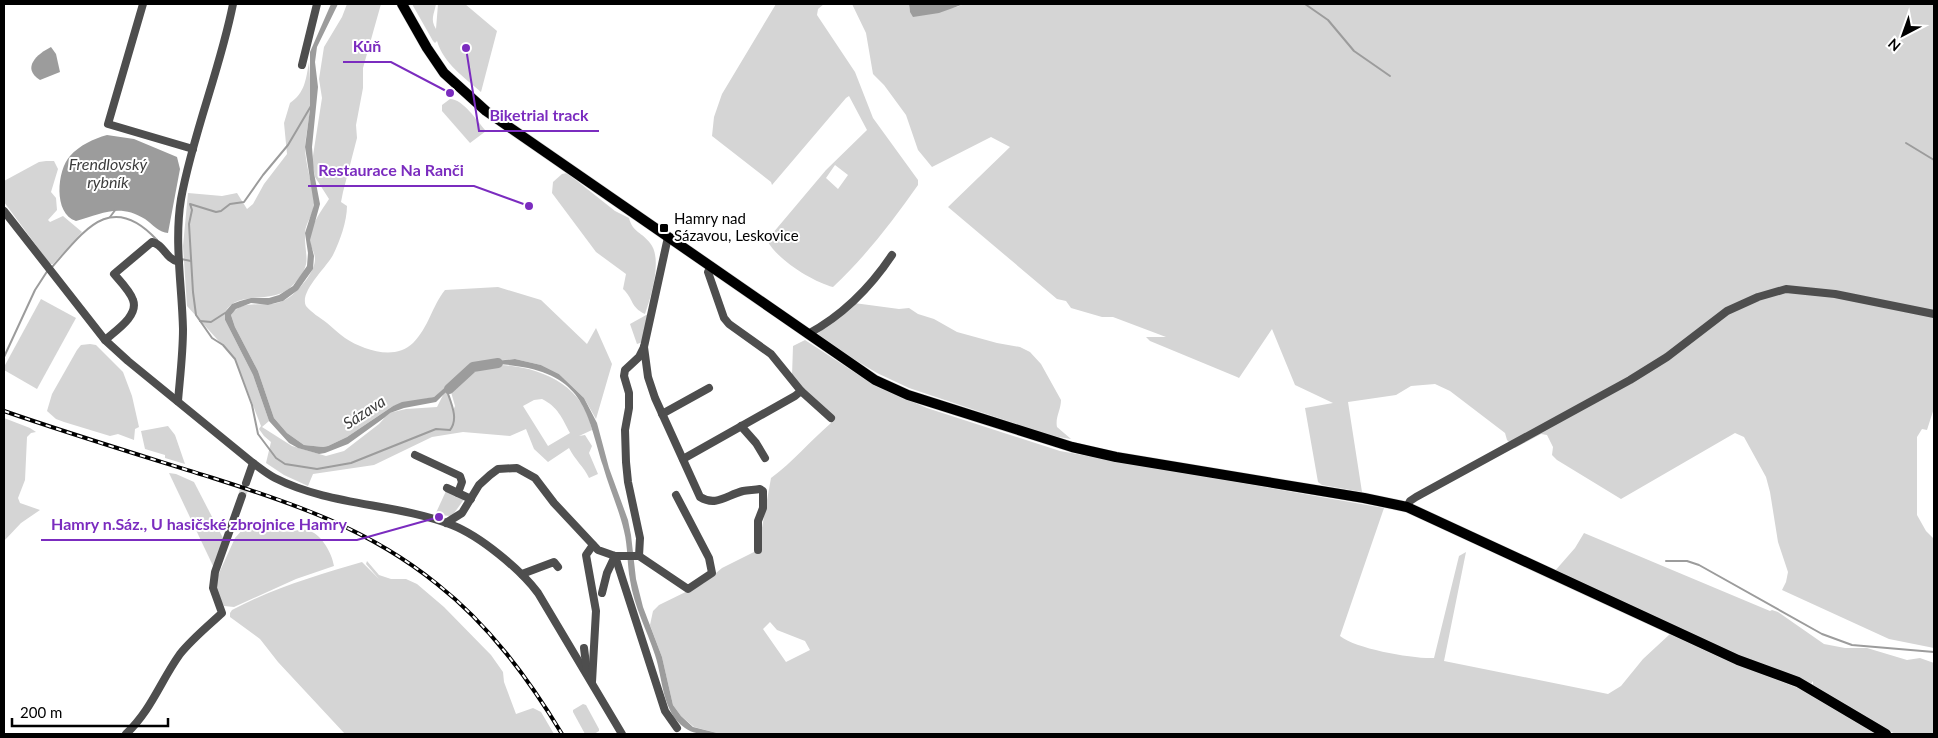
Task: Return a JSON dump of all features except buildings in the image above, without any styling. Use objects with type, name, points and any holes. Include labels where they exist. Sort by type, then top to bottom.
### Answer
[{"type":"main road","points":[[402,4],[427,48],[444,73],[503,123],[875,380],[908,395],[1072,447],[1116,457],[1408,507],[1738,660],[1798,682],[1886,734]]},
{"type":"street","points":[[143,4],[108,124],[193,149]]},
{"type":"street","points":[[178,401],[183,329],[179,262],[181,200],[193,149],[228,30],[233,4]]},
{"type":"street","points":[[302,65],[317,4]]},
{"type":"street","points":[[4,211],[14,230],[105,340],[253,463],[274,477],[311,492],[446,523],[478,540],[522,574],[538,593],[622,734]]},
{"type":"street","points":[[638,556],[640,538],[628,482],[626,462],[625,430],[629,408],[629,393],[624,376],[625,370],[639,357],[644,347],[668,237]]},
{"type":"street","points":[[105,340],[129,317],[133,310],[133,300],[114,274],[152,242],[159,244],[167,257],[179,262]]},
{"type":"street","points":[[808,334],[857,299],[877,278],[892,255]]},
{"type":"street","points":[[711,266],[708,272],[724,318],[729,324],[772,354],[801,391],[831,418]]},
{"type":"street","points":[[1408,507],[1410,501],[1416,497],[1630,380],[1667,357],[1728,311],[1758,297],[1786,289],[1835,294],[1934,314]]},
{"type":"street","points":[[644,347],[648,377],[682,460],[700,496],[707,501],[714,502],[744,491],[760,489],[763,491],[763,508],[758,521],[758,550]]},
{"type":"street","points":[[662,414],[709,388]]},
{"type":"street","points":[[682,460],[801,391]]},
{"type":"street","points":[[742,426],[765,458]]},
{"type":"street","points":[[415,456],[460,476],[462,482],[458,493]]},
{"type":"street","points":[[246,483],[253,463]]},
{"type":"street","points":[[446,523],[462,514],[479,485],[490,475],[498,469],[517,468],[534,478],[554,503],[598,550],[615,556],[638,556],[688,589],[712,573],[709,558],[676,495]]},
{"type":"street","points":[[447,488],[471,499]]},
{"type":"street","points":[[126,734],[151,705],[181,653],[222,613],[213,588],[215,572],[242,496]]},
{"type":"street","points":[[592,682],[596,611],[586,555],[593,544]]},
{"type":"street","points":[[602,593],[607,573],[615,556]]},
{"type":"street","points":[[615,556],[665,711],[677,728]]},
{"type":"street","points":[[522,574],[554,562],[558,567]]},
{"type":"street","points":[[584,648],[587,674]]},
{"type":"shaded area","points":[[347,4],[381,4],[363,68],[363,88],[356,125],[357,138],[341,202],[347,206],[347,212],[341,237],[330,260],[314,280],[306,294],[306,306],[352,342],[379,352],[397,352],[413,343],[418,337],[445,290],[498,287],[541,300],[587,344],[596,328],[612,364],[596,419],[584,398],[559,374],[541,365],[515,359],[476,363],[434,397],[393,406],[347,437],[328,446],[304,445],[287,433],[274,418],[258,371],[235,327],[231,315],[246,305],[271,304],[280,302],[292,295],[302,285],[315,263],[310,235],[316,219],[329,199],[315,177],[312,162],[322,98],[319,79],[324,47],[342,17]]},
{"type":"shaded area","points":[[412,4],[436,4],[433,20],[436,29],[438,4],[465,4],[497,31],[481,92],[444,57],[437,41],[435,43],[433,41]]},
{"type":"shaded area","points":[[776,4],[824,4],[818,9],[817,15],[855,72],[873,118],[918,180],[918,185],[868,251],[833,287],[796,269],[778,255],[767,240],[826,170],[867,130],[849,96],[772,185],[771,182],[712,136],[714,117],[722,94]],"holes":[[[835,165],[848,175],[838,189],[826,178]]]},
{"type":"shaded area","points":[[852,4],[909,4],[910,12],[957,7],[964,4],[1934,4],[1934,408],[1927,430],[1922,429],[1917,437],[1917,515],[1926,531],[1934,539],[1934,648],[1889,639],[1782,590],[1788,572],[1778,542],[1766,477],[1744,437],[1735,433],[1621,499],[1557,460],[1552,455],[1553,447],[1547,435],[1541,434],[1515,448],[1507,440],[1505,433],[1450,391],[1435,384],[1411,386],[1396,395],[1348,402],[1362,492],[1322,485],[1318,482],[1305,408],[1333,403],[1295,385],[1272,329],[1239,378],[1150,341],[1146,337],[1166,337],[1113,317],[1102,317],[1071,308],[1066,301],[1057,299],[948,207],[1010,147],[991,137],[932,167],[918,150],[906,115],[884,85],[873,74],[866,33]]},
{"type":"shaded area","points":[[309,62],[310,113],[305,146],[314,203],[305,232],[306,265],[304,271],[293,285],[285,291],[267,297],[238,301],[225,312],[225,320],[253,375],[269,421],[262,427],[292,446],[326,456],[344,451],[379,424],[389,413],[406,409],[437,407],[444,393],[448,391],[453,411],[455,406],[451,392],[461,378],[474,367],[487,364],[516,367],[531,370],[559,382],[580,402],[592,430],[579,436],[585,435],[592,446],[589,453],[598,474],[589,478],[569,448],[548,462],[534,449],[526,429],[510,436],[463,432],[432,437],[374,465],[313,474],[308,486],[284,475],[266,463],[271,442],[259,429],[261,426],[235,359],[187,306],[183,246],[188,193],[222,196],[237,193],[247,209],[253,204],[264,184],[287,154],[284,123],[290,103],[302,90]],"holes":[[[542,399],[559,413],[570,433],[548,446],[523,406],[534,400]]]},
{"type":"shaded area","points":[[450,99],[465,106],[486,131],[470,143],[442,111],[442,105]]},
{"type":"shaded area","points":[[54,161],[58,169],[51,192],[56,198],[57,210],[48,220],[50,222],[63,216],[82,232],[53,264],[50,264],[4,202],[4,181],[39,162]]},
{"type":"shaded area","points":[[567,173],[615,211],[629,218],[635,230],[647,239],[654,250],[656,258],[655,278],[645,314],[634,306],[623,289],[626,274],[596,252],[552,193],[553,182],[562,174]]},
{"type":"shaded area","points":[[41,299],[76,318],[37,389],[4,370],[4,367]]},
{"type":"shaded area","points":[[854,303],[899,309],[909,308],[957,332],[1020,347],[1030,352],[1041,364],[1061,400],[1057,427],[1071,439],[1052,436],[909,388],[877,373],[815,336]]},
{"type":"shaded area","points":[[648,314],[643,342],[637,344],[630,324]]},
{"type":"shaded area","points":[[805,340],[874,385],[927,408],[1060,451],[1384,508],[1340,636],[1358,645],[1399,655],[1434,658],[1459,556],[1466,552],[1444,661],[1608,694],[1621,686],[1643,659],[1670,634],[1719,657],[1803,690],[1877,734],[721,734],[694,727],[681,716],[673,705],[662,657],[650,625],[653,611],[659,605],[704,583],[722,568],[758,550],[771,478],[831,423],[831,416],[810,400],[792,376],[793,346]],"holes":[[[770,622],[777,630],[805,641],[810,650],[786,662],[763,629]]]},
{"type":"shaded area","points":[[81,345],[96,345],[123,372],[132,396],[139,427],[135,429],[134,440],[118,434],[110,436],[64,422],[56,419],[47,411],[52,394],[77,350]]},
{"type":"shaded area","points":[[4,418],[36,432],[31,433],[27,437],[25,480],[18,498],[20,503],[40,510],[21,523],[4,541]]},
{"type":"shaded area","points":[[168,426],[175,435],[185,464],[145,449],[141,431]]},
{"type":"shaded area","points":[[169,473],[194,482],[224,540],[214,568]]},
{"type":"shaded area","points":[[446,491],[465,498],[452,516],[435,515]]},
{"type":"shaded area","points":[[257,523],[283,531],[307,530],[312,532],[325,544],[334,566],[296,579],[234,607],[224,606],[216,592],[215,582],[235,538],[243,529]]},
{"type":"shaded area","points":[[1584,533],[1770,611],[1778,612],[1824,644],[1845,648],[1867,648],[1907,660],[1920,658],[1934,663],[1934,734],[1895,734],[1813,685],[1813,681],[1811,684],[1736,656],[1554,572],[1575,548]]},
{"type":"shaded area","points":[[367,561],[379,575],[391,579],[406,579],[417,584],[444,607],[491,655],[503,672],[504,682],[516,714],[533,708],[541,712],[554,734],[345,734],[278,662],[260,639],[230,617],[232,610],[263,595],[312,577],[362,562],[379,579],[366,564]]},
{"type":"shaded area","points":[[583,704],[586,705],[599,729],[594,734],[585,734],[573,712],[573,710]]},
{"type":"water","points":[[331,4],[338,4],[317,47],[315,62],[318,87],[312,147],[314,173],[320,204],[310,240],[314,256],[313,269],[298,290],[283,301],[268,305],[251,303],[236,309],[231,315],[235,327],[258,371],[274,418],[287,433],[304,445],[323,447],[347,437],[393,406],[402,402],[434,397],[471,365],[476,363],[515,359],[541,365],[559,374],[584,398],[597,423],[609,468],[628,520],[636,579],[643,607],[662,657],[673,705],[693,727],[721,734],[702,734],[689,731],[677,721],[672,713],[664,694],[655,655],[634,600],[624,531],[593,432],[582,404],[562,382],[547,374],[528,368],[499,364],[477,366],[468,370],[448,393],[447,391],[436,402],[404,408],[390,413],[348,444],[319,454],[298,448],[289,443],[269,421],[253,375],[225,320],[225,312],[232,304],[240,301],[279,295],[293,286],[307,266],[308,253],[305,233],[314,205],[305,147],[310,109],[310,52]]},
{"type":"water","points":[[909,4],[964,4],[939,13],[913,17]]},
{"type":"water","points":[[51,47],[56,54],[60,72],[40,80],[34,75],[31,66],[36,57]]},
{"type":"water","name":"Frendlovský rybník","points":[[107,135],[134,139],[177,157],[180,169],[168,233],[159,230],[136,214],[127,212],[110,211],[76,221],[69,217],[64,210],[61,201],[60,181],[62,171],[70,156],[82,146]]},
{"type":"waterway","points":[[1305,4],[1328,20],[1354,51],[1390,76]]},
{"type":"waterway","points":[[311,106],[288,145],[244,202],[230,204],[221,211],[216,212],[190,204],[192,210],[189,224],[196,315],[212,338],[223,345],[235,359],[252,405],[258,434],[276,458],[285,464],[317,469],[351,463],[436,429],[450,430],[453,426],[454,416],[447,391]]},
{"type":"waterway","points":[[1906,143],[1934,160]]},
{"type":"waterway","points":[[110,217],[116,209]]},
{"type":"waterway","points":[[52,267],[87,229],[99,221],[112,217],[126,218],[141,225],[157,240]]},
{"type":"waterway","points":[[181,259],[191,261]]},
{"type":"waterway","points":[[4,357],[35,290],[48,270]]},
{"type":"waterway","points":[[200,321],[211,322],[225,313]]},
{"type":"waterway","name":"Sázava","points":[[449,389],[473,367],[498,363]]},
{"type":"waterway","points":[[1666,561],[1687,561],[1699,565],[1822,634],[1852,645],[1934,652]]},
{"type":"tunnel","points":[[242,496],[246,483]]},
{"type":"railway","points":[[4,411],[302,508],[358,533],[385,548],[437,584],[474,617],[506,653],[562,734]]},
{"type":"place","name":"Biketrial track","points":[[466,48]]},
{"type":"place","name":"Kůň","points":[[450,93]]},
{"type":"place","name":"Restaurace Na Ranči","points":[[529,206]]},
{"type":"place","name":"Hamry nad Sázavou, Leskovice","points":[[664,228]]},
{"type":"place","name":"Hamry n.Sáz., U hasičské zbrojnice Hamry","points":[[439,517]]}]
